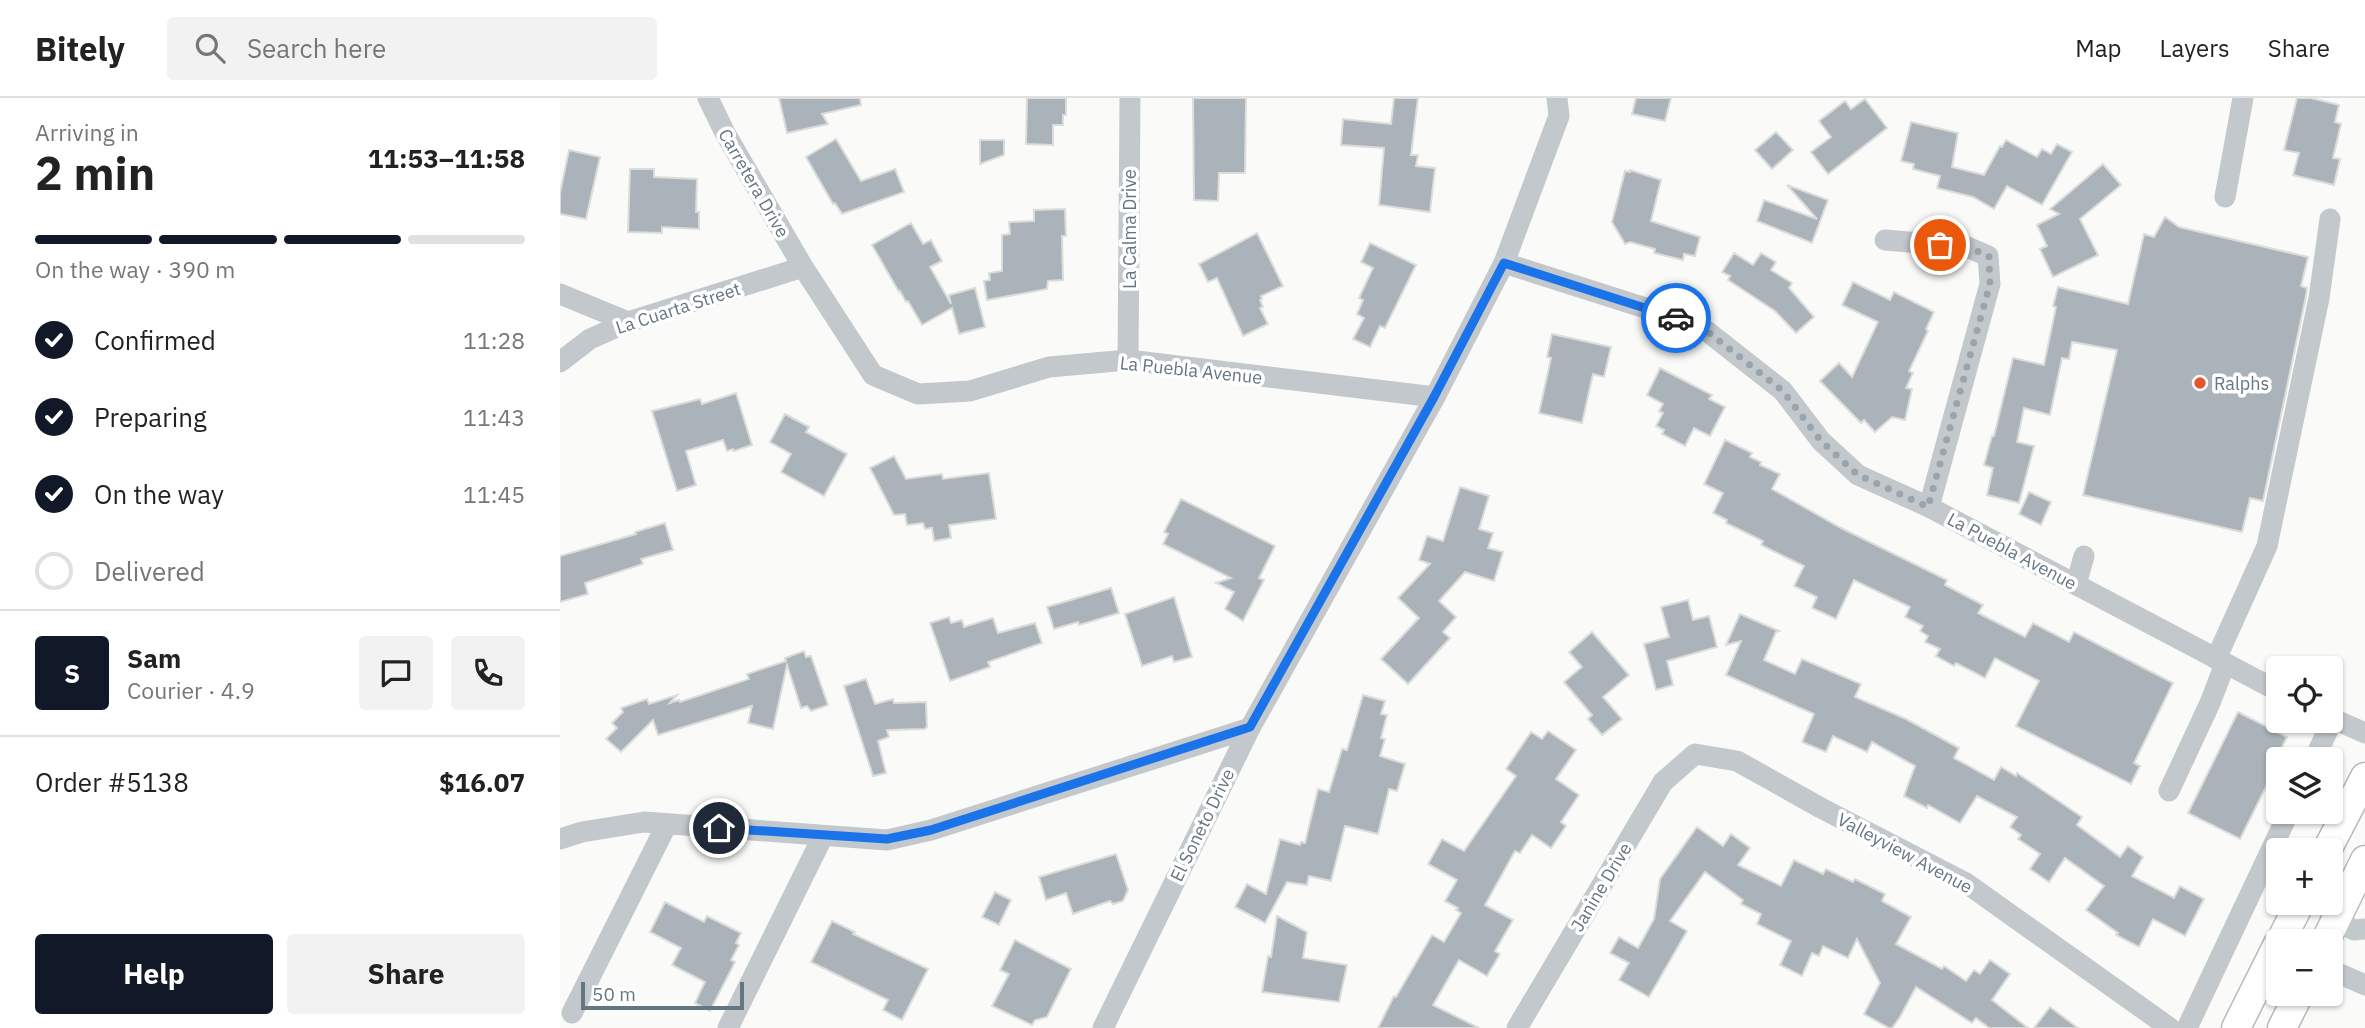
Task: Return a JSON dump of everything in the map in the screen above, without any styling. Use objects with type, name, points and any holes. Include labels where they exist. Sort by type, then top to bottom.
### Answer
[{"type":"main road","points":[[2333,838],[2365,777]]},
{"type":"main road","points":[[2331,929],[2365,860]]},
{"type":"main road","points":[[2236,1028],[2266,969]]},
{"type":"main road","points":[[2282,1028],[2293,1006]]},
{"type":"street","name":"Carretera Drive","points":[[708,98],[725,133],[803,267]]},
{"type":"street","name":"La Calma Drive","points":[[1128,360],[1130,98]]},
{"type":"street","name":"El Soneto Drive","points":[[1103,1028],[1250,727],[1434,397],[1504,263],[1559,116],[1557,98]]},
{"type":"street","points":[[2225,197],[2243,98]]},
{"type":"street","points":[[2169,791],[2210,703],[2221,661],[2266,547],[2319,298],[2330,219]]},
{"type":"street","points":[[1885,240],[1967,247],[1989,256],[1990,284],[1928,507]]},
{"type":"street","name":"La Puebla Avenue","points":[[1504,263],[1699,325],[1783,391],[1821,441],[1858,475],[1928,507],[2266,685]]},
{"type":"street","name":"La Cuarta Street","points":[[560,362],[590,339],[628,322],[803,267]]},
{"type":"street","name":"La Puebla Avenue","points":[[803,267],[873,375],[918,394],[970,391],[1049,367],[1128,360],[1434,397]]},
{"type":"street","points":[[560,293],[628,322]]},
{"type":"street","points":[[2076,585],[2084,556]]},
{"type":"street","points":[[2343,724],[2365,733]]},
{"type":"street","points":[[560,839],[582,832],[644,822],[887,839],[931,830],[1250,727]]},
{"type":"street","name":"Janine Drive","points":[[1517,1028],[1663,782],[1695,754]]},
{"type":"street","name":"Valleyview Avenue","points":[[1695,754],[1737,761],[1966,883],[2170,1028]]},
{"type":"street","points":[[572,1013],[667,824]]},
{"type":"street","points":[[2187,1028],[2283,824]]},
{"type":"street","points":[[728,1028],[823,836]]},
{"type":"street","points":[[2343,930],[2365,929]]},
{"type":"street","points":[[2343,975],[2365,985]]},
{"type":"building","points":[[779,98],[860,98],[861,105],[822,114],[828,124],[787,133]]},
{"type":"building","points":[[1027,98],[1066,98],[1063,125],[1053,125],[1053,145],[1026,144]]},
{"type":"building","points":[[1193,98],[1246,98],[1245,173],[1219,173],[1218,201],[1194,200]]},
{"type":"building","points":[[1394,98],[1418,98],[1411,155],[1418,155],[1416,166],[1435,168],[1430,212],[1379,205],[1384,148],[1341,145],[1343,119],[1391,124]]},
{"type":"building","points":[[1636,98],[1671,98],[1665,121],[1632,114]]},
{"type":"building","points":[[2297,98],[2311,98],[2339,105],[2335,122],[2341,124],[2333,158],[2340,159],[2334,185],[2293,175],[2299,153],[2284,150]]},
{"type":"building","points":[[1865,99],[1887,128],[1828,174],[1811,152],[1831,137],[1819,121],[1845,101],[1851,109]]},
{"type":"building","points":[[1911,122],[1958,133],[1952,167],[1984,175],[2006,140],[2037,157],[2042,149],[2051,154],[2057,144],[2072,152],[2042,205],[2007,186],[1994,209],[1973,197],[1937,188],[1940,176],[1913,169],[1914,164],[1901,161]]},
{"type":"building","points":[[1776,132],[1793,150],[1772,169],[1755,150]]},
{"type":"building","points":[[836,139],[861,181],[895,169],[904,192],[842,214],[835,203],[833,204],[806,157]]},
{"type":"building","points":[[980,140],[1004,140],[1004,155],[980,164]]},
{"type":"building","points":[[569,150],[600,157],[586,219],[560,214],[560,193]]},
{"type":"building","points":[[2103,164],[2121,185],[2080,219],[2098,255],[2053,277],[2040,249],[2047,246],[2037,225],[2059,214],[2050,209]]},
{"type":"building","points":[[630,169],[654,169],[654,177],[697,179],[696,212],[699,212],[699,229],[662,227],[662,233],[628,232]]},
{"type":"building","points":[[1630,170],[1661,180],[1651,221],[1700,237],[1695,256],[1684,254],[1683,260],[1654,253],[1655,249],[1630,242],[1625,244],[1612,222],[1625,171]]},
{"type":"building","points":[[1787,185],[1828,200],[1812,243],[1757,221],[1764,200],[1817,219]]},
{"type":"building","points":[[1065,209],[1066,236],[1062,236],[1063,280],[1048,281],[1047,289],[987,300],[984,281],[990,280],[989,273],[1002,271],[1002,235],[1010,234],[1009,222],[1034,221],[1034,210]]},
{"type":"building","points":[[2165,217],[2179,227],[2308,257],[2301,286],[2307,288],[2306,296],[2263,501],[2250,498],[2242,532],[2083,495],[2117,350],[2072,342],[2069,359],[2062,358],[2050,415],[2024,408],[2017,442],[2034,446],[2019,503],[1987,495],[1993,468],[1984,465],[2013,358],[2044,365],[2058,287],[2128,304],[2144,234],[2154,237]]},
{"type":"building","points":[[911,223],[923,244],[931,240],[942,261],[930,267],[951,304],[949,295],[975,288],[985,327],[959,334],[952,308],[922,325],[872,245]]},
{"type":"building","points":[[1257,233],[1283,286],[1261,296],[1263,307],[1260,308],[1268,324],[1243,336],[1217,278],[1208,282],[1199,264]]},
{"type":"building","points":[[1370,243],[1416,265],[1385,328],[1380,326],[1370,347],[1353,339],[1364,318],[1357,314],[1363,300],[1359,298],[1373,268],[1361,262]]},
{"type":"building","points":[[1734,253],[1753,265],[1761,253],[1776,262],[1771,270],[1792,283],[1789,288],[1814,317],[1796,333],[1775,311],[1728,280],[1730,276],[1722,272]]},
{"type":"building","points":[[1853,282],[1890,300],[1894,292],[1934,312],[1909,371],[1913,373],[1906,388],[1912,389],[1905,420],[1892,417],[1875,432],[1864,420],[1861,423],[1820,381],[1839,363],[1852,377],[1878,322],[1842,305]]},
{"type":"building","points":[[1552,334],[1611,347],[1604,377],[1593,374],[1582,423],[1539,413],[1551,358],[1547,357]]},
{"type":"building","points":[[1660,368],[1712,395],[1709,399],[1725,407],[1710,436],[1694,428],[1685,446],[1662,434],[1664,430],[1656,426],[1663,413],[1659,411],[1663,404],[1647,395]]},
{"type":"building","points":[[736,393],[752,445],[727,451],[723,440],[686,451],[696,485],[677,491],[652,411],[700,399],[702,404]]},
{"type":"building","points":[[785,414],[809,427],[806,432],[847,454],[824,496],[781,472],[791,454],[770,442]]},
{"type":"building","points":[[1725,440],[1752,453],[1750,457],[1761,462],[1760,465],[1780,474],[1772,489],[1841,528],[1947,580],[1945,585],[1983,605],[1978,613],[2025,637],[2033,623],[2069,642],[2074,632],[2173,683],[2134,763],[2140,766],[2131,784],[2016,726],[2039,681],[1995,658],[1985,678],[1936,656],[1940,649],[1925,642],[1928,636],[1920,631],[1923,626],[1905,617],[1910,607],[1854,580],[1836,619],[1812,608],[1817,597],[1794,586],[1804,566],[1761,545],[1763,541],[1726,523],[1727,520],[1713,513],[1723,493],[1704,484]]},
{"type":"building","points":[[894,456],[906,479],[942,474],[943,479],[989,473],[996,519],[949,525],[951,538],[934,541],[932,528],[925,529],[923,523],[907,525],[905,514],[894,515],[870,468]]},
{"type":"building","points":[[1460,487],[1489,496],[1479,529],[1493,533],[1488,548],[1503,552],[1494,581],[1465,572],[1439,601],[1456,617],[1443,632],[1450,638],[1408,684],[1381,659],[1419,618],[1398,598],[1430,564],[1419,560],[1427,536],[1443,541]]},
{"type":"building","points":[[2029,492],[2051,502],[2041,525],[2019,514]]},
{"type":"building","points":[[1181,499],[1275,546],[1259,578],[1264,580],[1243,621],[1225,609],[1234,592],[1216,583],[1231,578],[1163,544],[1168,534],[1164,532]]},
{"type":"building","points":[[665,523],[673,550],[641,559],[643,564],[585,583],[588,594],[560,602],[560,556]]},
{"type":"building","points":[[1111,588],[1119,613],[1054,629],[1047,607]]},
{"type":"building","points":[[1174,597],[1192,657],[1174,662],[1172,656],[1142,666],[1125,614]]},
{"type":"building","points":[[1688,600],[1693,620],[1709,616],[1717,647],[1667,661],[1673,685],[1656,690],[1644,644],[1669,637],[1661,607]]},
{"type":"building","points":[[1740,614],[1779,631],[1776,632],[1764,660],[1795,674],[1802,659],[1861,684],[1855,697],[1906,719],[1959,748],[1954,758],[1994,780],[2001,767],[2016,776],[2017,773],[2082,817],[2077,825],[2120,857],[2128,846],[2143,857],[2132,876],[2174,898],[2180,886],[2204,899],[2185,936],[2153,919],[2139,947],[2116,935],[2118,933],[2086,910],[2104,886],[2065,858],[2049,882],[2030,869],[2040,854],[2018,839],[2021,835],[2010,827],[2017,817],[1977,796],[1960,823],[1928,805],[1927,808],[1904,796],[1915,766],[1872,742],[1867,752],[1833,736],[1826,752],[1802,742],[1814,714],[1726,675],[1741,641],[1726,645]]},
{"type":"building","points":[[949,617],[951,623],[962,620],[964,627],[993,618],[998,633],[1035,623],[1042,643],[988,662],[990,667],[950,681],[930,623]]},
{"type":"building","points":[[1592,632],[1629,675],[1603,697],[1622,719],[1602,735],[1588,719],[1592,715],[1564,682],[1582,667],[1569,652]]},
{"type":"building","points":[[804,651],[806,657],[811,656],[828,705],[811,711],[807,706],[801,708],[787,665],[773,729],[748,723],[752,706],[658,735],[653,720],[621,752],[606,739],[617,728],[612,723],[623,712],[621,708],[647,699],[649,704],[677,695],[670,703],[680,702],[749,679],[747,674],[786,661],[785,658]]},
{"type":"building","points":[[866,679],[875,704],[893,699],[894,703],[926,702],[925,729],[887,730],[889,737],[878,741],[886,773],[873,776],[844,686]]},
{"type":"building","points":[[1363,695],[1385,701],[1381,714],[1387,715],[1381,738],[1385,739],[1380,756],[1405,764],[1397,791],[1389,789],[1378,834],[1345,826],[1331,881],[1309,876],[1307,885],[1287,882],[1265,923],[1235,907],[1247,884],[1266,894],[1280,839],[1300,845],[1301,842],[1305,843],[1318,789],[1329,792],[1342,749],[1347,750]]},
{"type":"building","points":[[2238,712],[2266,726],[2266,733],[2279,733],[2287,737],[2282,747],[2266,747],[2266,787],[2240,839],[2188,813]]},
{"type":"building","points":[[1548,731],[1576,750],[1556,779],[1579,795],[1561,822],[1566,826],[1551,848],[1532,835],[1520,853],[1515,851],[1485,905],[1513,920],[1495,951],[1500,954],[1487,976],[1459,960],[1433,1005],[1479,1028],[1378,1028],[1394,996],[1396,997],[1432,935],[1444,942],[1461,913],[1456,910],[1458,908],[1445,901],[1457,880],[1428,864],[1442,839],[1464,851],[1516,776],[1506,769],[1531,732],[1542,739]]},
{"type":"building","points":[[1697,827],[1723,846],[1731,834],[1750,848],[1738,865],[1781,886],[1794,860],[1823,874],[1826,869],[1853,882],[1855,879],[1885,894],[1882,901],[1911,917],[1896,944],[1942,969],[1944,966],[1966,981],[1974,970],[1980,974],[1990,960],[2010,974],[1992,1000],[2028,1028],[1989,1028],[1976,1018],[1972,1023],[1916,987],[1900,1017],[1892,1028],[1889,1028],[1864,1014],[1880,983],[1857,939],[1848,958],[1823,946],[1819,956],[1812,953],[1802,976],[1780,965],[1791,941],[1757,924],[1761,914],[1741,904],[1743,900],[1705,872],[1670,921],[1687,931],[1649,997],[1619,980],[1629,963],[1610,953],[1619,937],[1638,948],[1654,919],[1660,879]]},
{"type":"building","points":[[1116,854],[1128,890],[1123,901],[1113,904],[1110,901],[1073,914],[1066,893],[1046,900],[1039,877]]},
{"type":"building","points":[[995,892],[1011,900],[999,925],[982,917]]},
{"type":"building","points":[[665,902],[704,922],[707,916],[741,933],[736,943],[739,945],[731,960],[735,962],[710,1011],[695,1003],[705,982],[672,965],[681,948],[650,932]]},
{"type":"building","points":[[1277,916],[1307,932],[1303,958],[1347,965],[1339,1002],[1262,992]]},
{"type":"building","points":[[832,921],[855,932],[853,934],[928,969],[902,1020],[883,1010],[888,1000],[811,962]]},
{"type":"building","points":[[1015,940],[1071,969],[1047,1017],[1035,1020],[1032,1025],[992,1006],[1009,974],[1000,970]]},
{"type":"building","points":[[2050,1007],[2078,1028],[2034,1028]]},
{"type":"way so far","points":[[1676,318],[1699,325],[1783,391],[1821,441],[1858,475],[1928,507],[1990,284],[1989,256],[1967,247],[1940,245]]},
{"type":"place","name":"Ralphs","points":[[2200,383]]},
{"type":"route","points":[[719,828],[887,839],[931,830],[1250,727],[1434,397],[1504,263],[1676,318]]}]
